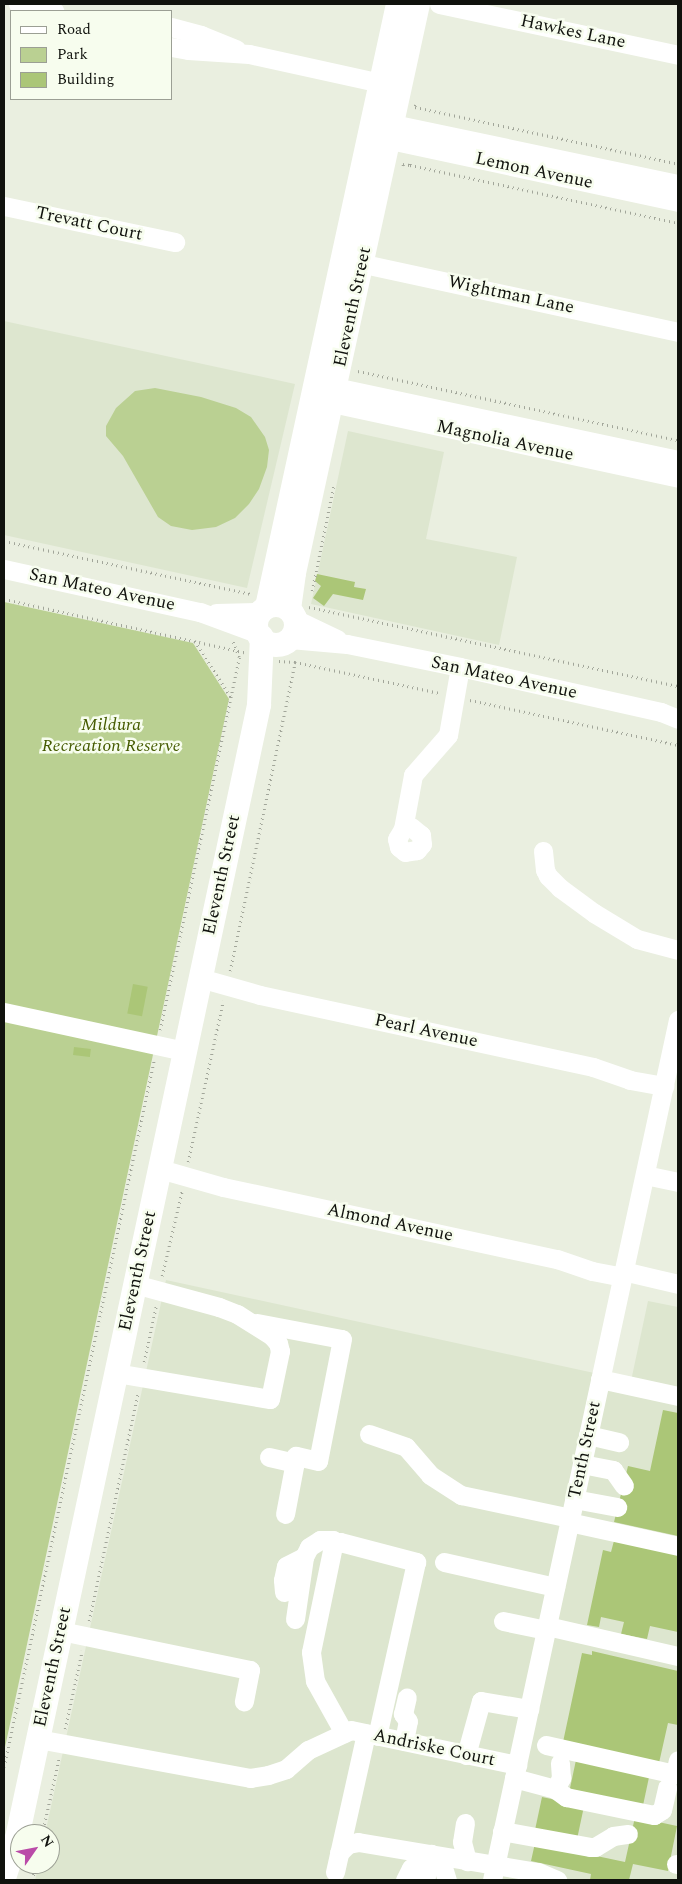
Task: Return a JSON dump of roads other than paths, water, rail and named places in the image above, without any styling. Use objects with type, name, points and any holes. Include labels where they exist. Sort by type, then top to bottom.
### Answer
[{"type":"main road","name":"Eleventh Street","points":[[385,131],[381,83],[398,4]]},
{"type":"main road","name":"Eleventh Street","points":[[20,1824],[258,705],[280,625],[334,393],[352,262],[418,4]]},
{"type":"main road","name":"Eleventh Street","points":[[4,1878],[10,1860]]},
{"type":"street","points":[[18,4],[49,10]]},
{"type":"street","name":"Hawkes Lane","points":[[439,4],[678,55]]},
{"type":"street","points":[[172,27],[207,37],[249,54]]},
{"type":"street","points":[[172,47],[194,51],[249,54],[381,83]]},
{"type":"street","name":"Lemon Avenue","points":[[385,131],[678,184]]},
{"type":"street","name":"Lemon Avenue","points":[[416,137],[678,202]]},
{"type":"street","name":"Trevatt Court","points":[[4,206],[175,242]]},
{"type":"street","name":"Wightman Lane","points":[[352,262],[678,332]]},
{"type":"street","name":"Magnolia Avenue","points":[[334,393],[417,413],[640,460],[678,460]]},
{"type":"street","name":"Magnolia Avenue","points":[[640,460],[678,478]]},
{"type":"street","name":"San Mateo Avenue","points":[[4,569],[200,612],[280,625],[347,644],[460,667],[673,715]]},
{"type":"street","points":[[403,829],[413,775],[445,740],[460,667]]},
{"type":"street","points":[[543,851],[543,862],[548,876],[560,888],[594,913],[637,938],[678,950]]},
{"type":"street","name":"Pearl Avenue","points":[[199,983],[593,1067],[671,1075]]},
{"type":"street","points":[[4,1012],[185,1051]]},
{"type":"street","name":"Tenth Street","points":[[493,1873],[645,1175],[671,1075],[678,1020]]},
{"type":"street","name":"Almond Avenue","points":[[159,1173],[558,1259],[592,1271],[624,1272],[678,1284]]},
{"type":"street","points":[[645,1175],[678,1182]]},
{"type":"street","points":[[116,1373],[270,1399],[280,1351],[278,1343],[272,1336],[248,1321],[219,1307],[135,1284]]},
{"type":"street","points":[[248,1321],[342,1339],[318,1461],[296,1456],[285,1514]]},
{"type":"street","points":[[600,1379],[650,1398],[678,1396]]},
{"type":"street","points":[[369,1434],[406,1447],[430,1475],[461,1496],[571,1513],[678,1546]]},
{"type":"street","points":[[588,1435],[619,1442]]},
{"type":"street","points":[[269,1457],[295,1463]]},
{"type":"street","points":[[582,1464],[614,1470],[624,1486]]},
{"type":"street","points":[[571,1513],[609,1510]]},
{"type":"street","points":[[295,1619],[304,1557],[314,1543],[326,1540],[337,1544]]},
{"type":"street","points":[[335,1872],[360,1733],[416,1562],[340,1542],[333,1546],[311,1652],[315,1681],[360,1733]]},
{"type":"street","points":[[284,1592],[283,1580],[286,1566],[304,1557]]},
{"type":"street","points":[[444,1562],[555,1587]]},
{"type":"street","points":[[503,1621],[546,1628],[678,1656]]},
{"type":"street","points":[[61,1631],[250,1670],[244,1701]]},
{"type":"street","points":[[404,1741],[408,1721],[403,1714],[407,1697]]},
{"type":"street","points":[[466,1755],[481,1701],[529,1709]]},
{"type":"street","points":[[38,1739],[250,1778],[268,1775],[286,1768],[308,1750],[360,1733]]},
{"type":"street","name":"Andriske Court","points":[[360,1733],[466,1755],[515,1772],[555,1789],[566,1797],[654,1815],[662,1810],[667,1788]]},
{"type":"street","points":[[546,1745],[675,1774],[678,1760]]},
{"type":"street","points":[[555,1789],[561,1778],[560,1763]]},
{"type":"street","points":[[465,1824],[462,1842],[467,1861]]},
{"type":"street","points":[[502,1831],[590,1847],[595,1847],[613,1836],[628,1834]]},
{"type":"street","points":[[339,1853],[348,1844],[353,1842],[467,1861],[493,1873],[538,1872],[557,1880]]},
{"type":"street","points":[[405,1880],[411,1868],[431,1854]]},
{"type":"street","points":[[426,1880],[431,1854]]},
{"type":"street","points":[[431,1854],[442,1864],[447,1880]]},
{"type":"park label","name":"Mildura Recreation Reserve","points":[[111,736]]}]
